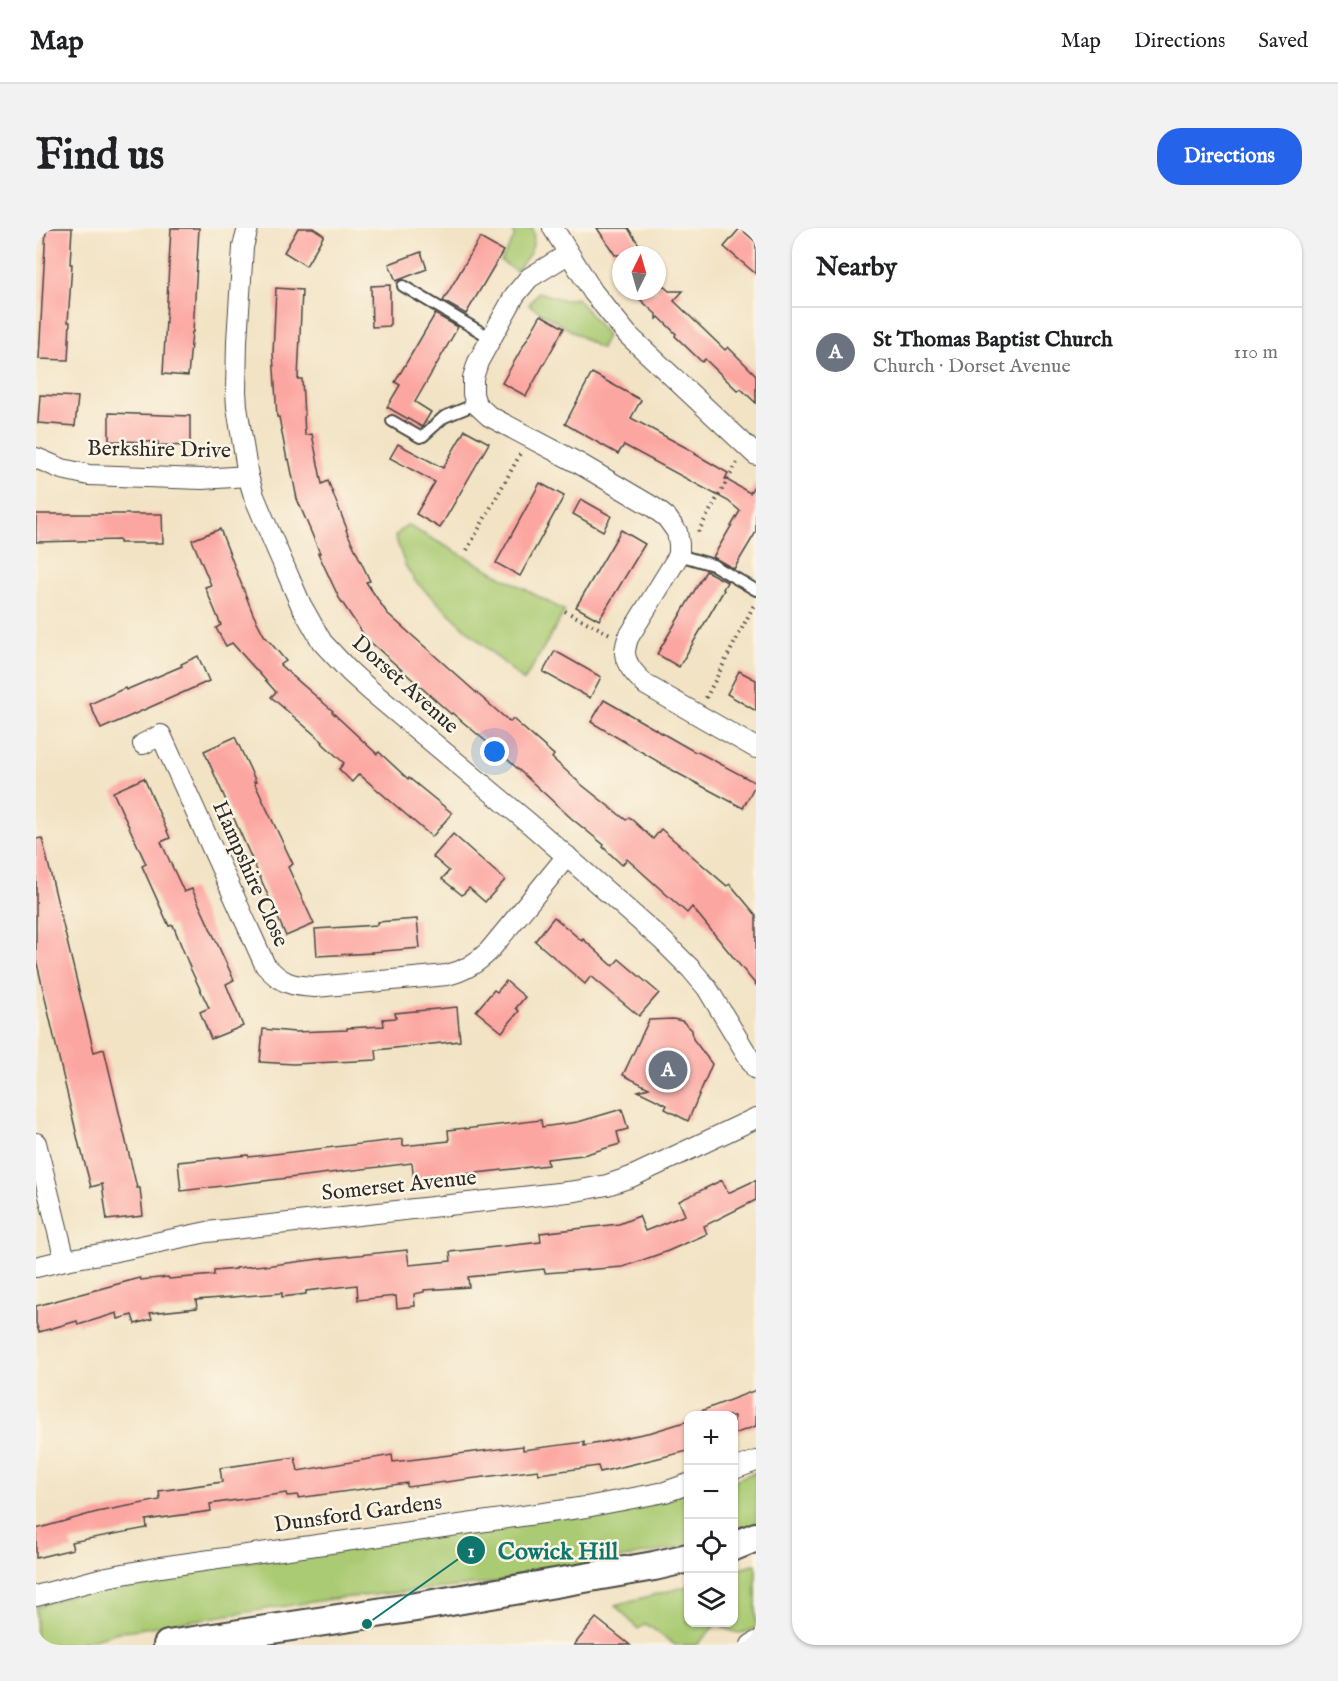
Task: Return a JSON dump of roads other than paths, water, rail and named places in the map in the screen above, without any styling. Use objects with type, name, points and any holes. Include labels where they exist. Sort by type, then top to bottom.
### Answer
[{"type":"main road","points":[[738,1544],[756,1537]]},
{"type":"main road","points":[[185,1644],[416,1607],[684,1559]]},
{"type":"street","name":"Dorset Avenue","points":[[248,228],[243,247],[236,391],[248,476],[261,514],[301,605],[322,642],[371,691],[567,856],[662,940],[707,988],[756,1069]]},
{"type":"street","points":[[553,228],[593,292],[628,335],[751,450]]},
{"type":"street","points":[[568,254],[529,278],[515,295],[478,362],[473,378],[473,394],[476,404],[489,416],[580,464],[653,507],[667,518],[676,532],[682,556],[628,638],[625,652],[634,674],[646,685],[756,748]]},
{"type":"street","name":"Berkshire Drive","points":[[36,458],[62,469],[89,475],[202,479],[248,476]]},
{"type":"street","name":"Hampshire Close","points":[[143,744],[168,732],[265,965],[276,977],[301,987],[447,975],[459,972],[477,963],[489,951],[567,856]]},
{"type":"street","name":"Somerset Avenue","points":[[36,1268],[65,1260],[207,1232],[586,1189],[631,1177],[756,1118]]},
{"type":"street","points":[[36,1143],[65,1260]]},
{"type":"street","points":[[738,1468],[756,1461]]},
{"type":"street","name":"Dunsford Gardens","points":[[36,1596],[107,1577],[161,1567],[586,1507],[665,1492],[684,1485]]},
{"type":"street","points":[[751,1645],[756,1642]]},
{"type":"street","points":[[734,1645],[739,1645]]},
{"type":"lane","points":[[403,285],[491,338]]},
{"type":"lane","points":[[392,421],[420,437],[444,417],[476,404]]},
{"type":"lane","points":[[682,556],[713,565],[756,590]]},
{"type":"place","name":"St Thomas Baptist Church","points":[[668,1070]]},
{"type":"place","name":"Cowick Hill","points":[[367,1624]]}]
